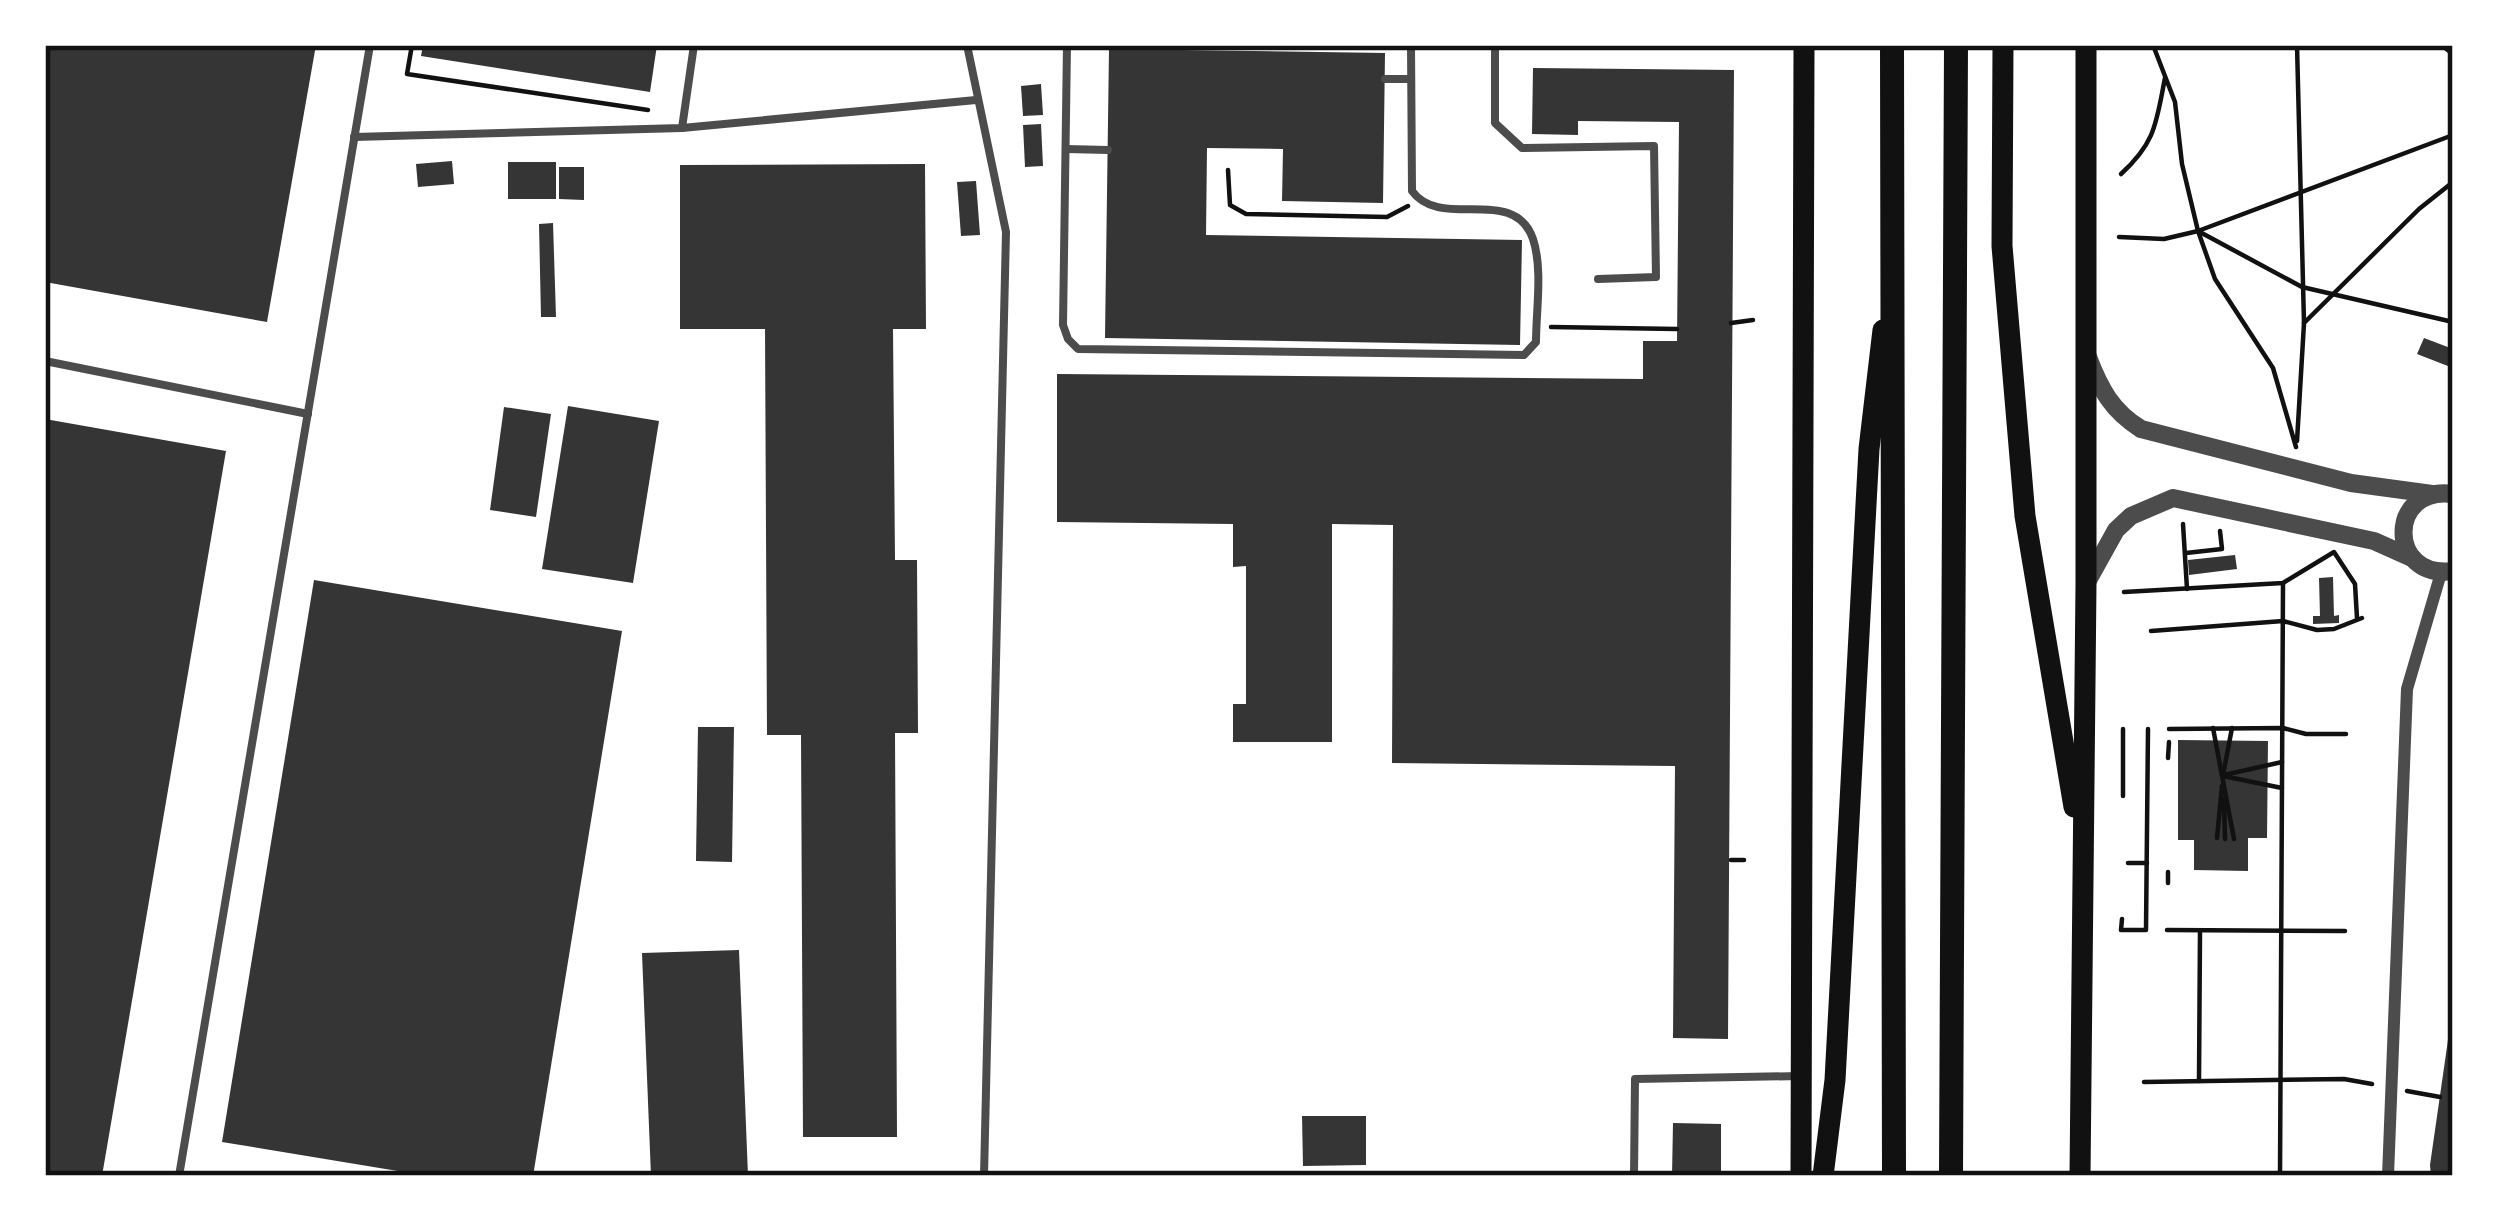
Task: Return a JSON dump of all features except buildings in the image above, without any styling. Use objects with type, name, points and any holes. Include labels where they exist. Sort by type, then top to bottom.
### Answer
[{"type":"main road","points":[[1801,1176],[1804,45]]},
{"type":"main road","points":[[1892,45],[1894,1176]]},
{"type":"main road","points":[[1951,1176],[1956,45]]},
{"type":"main road","points":[[2003,45],[2002,246],[2025,516],[2082,857]]},
{"type":"main road","points":[[2080,1176],[2086,45]]},
{"type":"main road","points":[[1823,1176],[1837,1057],[1869,448],[1893,252]]},
{"type":"street","points":[[2086,352],[2104,396],[2141,429],[2351,483],[2453,494]]},
{"type":"street","points":[[2412,558],[2403,534],[2405,518],[2415,504],[2432,494]]},
{"type":"street","points":[[2086,584],[2116,530],[2131,516],[2173,498],[2356,537],[2412,558],[2425,568],[2447,572],[2407,689],[2388,1176]]},
{"type":"lane","points":[[179,1176],[370,45]]},
{"type":"lane","points":[[682,128],[694,45]]},
{"type":"lane","points":[[968,45],[1006,232],[984,1176]]},
{"type":"lane","points":[[1067,45],[1063,325],[1068,340],[1078,349],[1519,356],[1534,347],[1534,241],[1523,223],[1504,211],[1432,208],[1418,199],[1409,182],[1411,45]]},
{"type":"lane","points":[[1495,45],[1495,123],[1522,148],[1654,146],[1656,278],[1598,278]]},
{"type":"lane","points":[[1385,79],[1411,79]]},
{"type":"lane","points":[[354,137],[682,128],[976,100]]},
{"type":"lane","points":[[1066,149],[1108,150]]},
{"type":"lane","points":[[45,362],[308,414]]},
{"type":"lane","points":[[1634,1176],[1635,1079],[1802,1076]]},
{"type":"path","points":[[412,45],[407,74],[684,115]]},
{"type":"path","points":[[2153,45],[2175,102],[2182,164],[2215,279],[2273,368],[2296,447],[2304,322],[2296,45]]},
{"type":"path","points":[[2441,45],[2453,54]]},
{"type":"path","points":[[2121,175],[2143,154],[2156,132],[2165,78]]},
{"type":"path","points":[[2119,237],[2164,239],[2198,231],[2453,135]]},
{"type":"path","points":[[1228,170],[1230,205],[1246,214],[1387,217],[1418,199]]},
{"type":"path","points":[[2304,322],[2419,209],[2453,182]]},
{"type":"path","points":[[2198,231],[2302,287],[2453,322]]},
{"type":"path","points":[[1731,323],[1753,320]]},
{"type":"path","points":[[1536,327],[1677,329]]},
{"type":"path","points":[[2183,524],[2187,589]]},
{"type":"path","points":[[2185,553],[2222,549],[2219,525]]},
{"type":"path","points":[[2124,592],[2283,584],[2334,552],[2355,584],[2360,618],[2334,629],[2317,630],[2283,620],[2151,632]]},
{"type":"path","points":[[2280,1176],[2283,584]]},
{"type":"path","points":[[2213,728],[2223,776],[2226,839],[2223,776],[2232,728]]},
{"type":"path","points":[[2169,729],[2283,728],[2306,734],[2346,734]]},
{"type":"path","points":[[2123,729],[2123,796]]},
{"type":"path","points":[[2122,919],[2121,930],[2146,930],[2147,729]]},
{"type":"path","points":[[2168,758],[2169,742]]},
{"type":"path","points":[[2223,776],[2282,762]]},
{"type":"path","points":[[2223,776],[2282,788]]},
{"type":"path","points":[[1730,860],[1744,860]]},
{"type":"path","points":[[2128,863],[2146,863]]},
{"type":"path","points":[[2168,872],[2168,883]]},
{"type":"path","points":[[2167,930],[2345,931]]},
{"type":"path","points":[[2199,1081],[2200,930]]},
{"type":"path","points":[[2144,1082],[2344,1079],[2379,1085]]},
{"type":"path","points":[[2406,1090],[2440,1097]]}]
